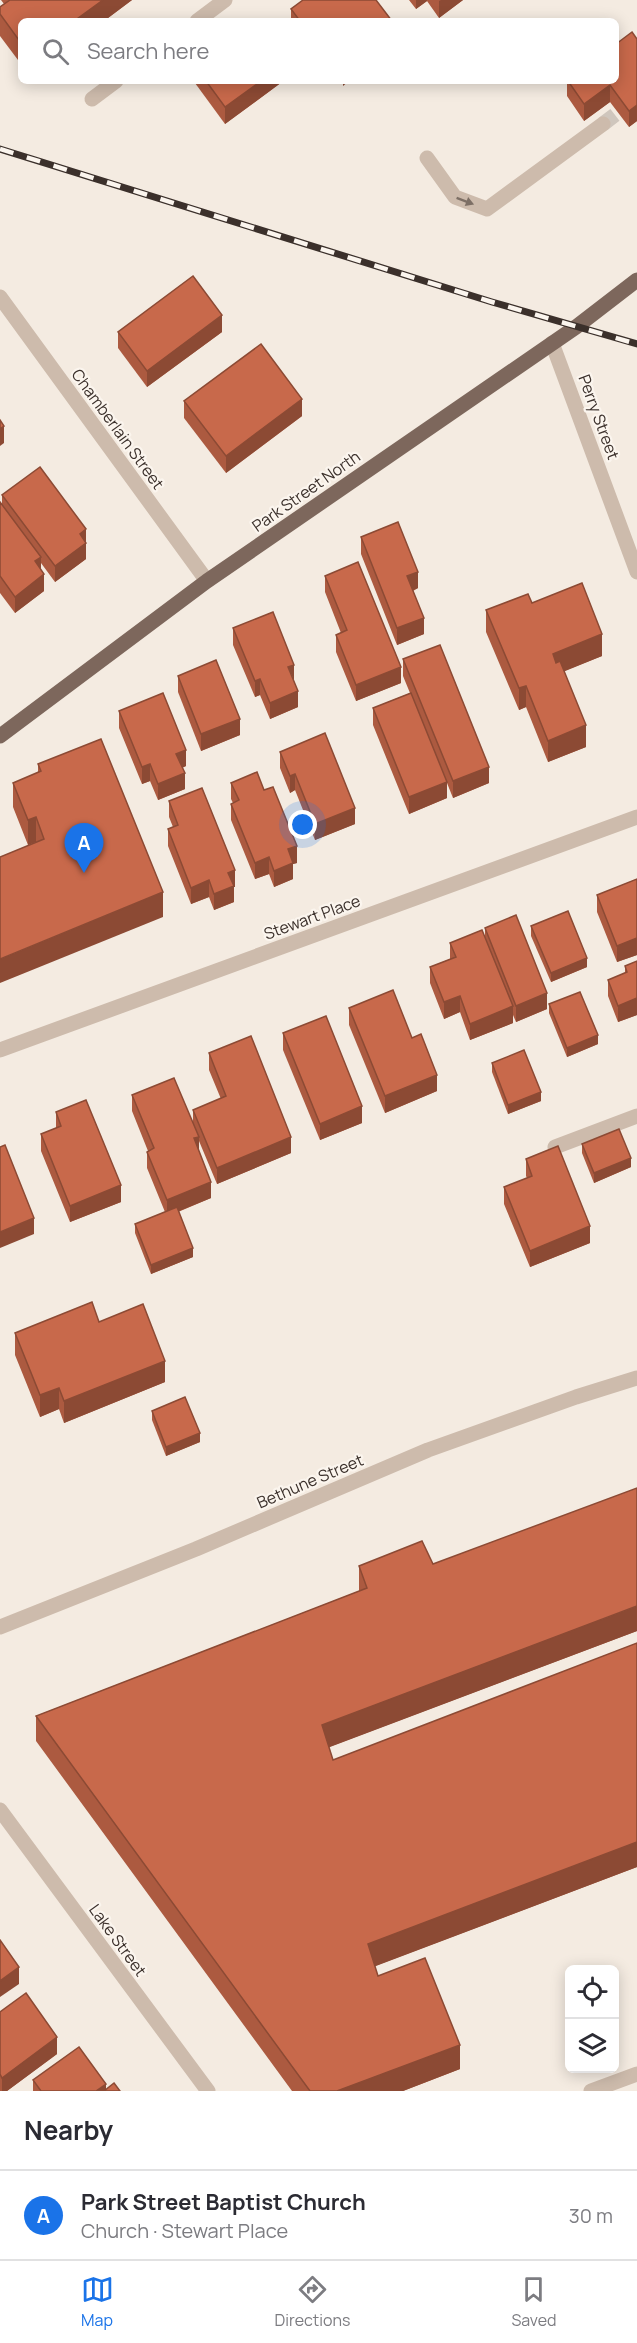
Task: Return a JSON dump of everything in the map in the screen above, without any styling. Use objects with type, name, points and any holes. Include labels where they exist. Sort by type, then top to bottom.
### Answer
[{"type":"main road","name":"Park Street North","points":[[0,736],[207,581],[552,343],[637,280]]},
{"type":"street","points":[[201,18],[225,0]]},
{"type":"street","points":[[92,99],[112,84]]},
{"type":"street","points":[[427,158],[455,197],[487,209],[603,124]]},
{"type":"street","name":"Chamberlain Street","points":[[0,297],[207,581]]},
{"type":"street","name":"Perry Street","points":[[552,343],[637,572]]},
{"type":"street","name":"Stewart Place","points":[[0,1050],[637,817]]},
{"type":"street","points":[[555,1147],[637,1116]]},
{"type":"street","name":"Bethune Street","points":[[0,1627],[196,1549],[428,1450],[576,1396],[637,1378]]},
{"type":"street","name":"Lake Street","points":[[0,1810],[208,2091]]},
{"type":"street","points":[[591,2091],[637,2074]]},
{"type":"building","points":[[10,0],[103,0],[78,18],[18,18],[18,39],[0,14],[0,7]]},
{"type":"building","points":[[303,0],[376,0],[390,18],[298,18],[291,9]]},
{"type":"building","points":[[632,32],[637,39],[637,105],[629,111],[610,85],[584,104],[570,84],[619,84],[619,42]]},
{"type":"building","points":[[208,84],[257,84],[225,107]]},
{"type":"building","points":[[193,276],[222,315],[147,371],[118,332]]},
{"type":"building","points":[[261,344],[302,399],[226,456],[184,401]]},
{"type":"building","points":[[40,467],[86,529],[80,534],[86,543],[55,566],[2,495]]},
{"type":"building","points":[[0,502],[41,557],[35,561],[44,574],[15,597],[0,576]]},
{"type":"building","points":[[398,522],[418,572],[407,576],[424,618],[397,628],[361,537]]},
{"type":"building","points":[[358,562],[401,667],[356,685],[336,635],[347,630],[325,576]]},
{"type":"building","points":[[582,583],[602,634],[553,654],[556,663],[560,661],[586,725],[548,741],[526,686],[519,688],[486,610],[528,594],[532,603]]},
{"type":"building","points":[[273,612],[294,665],[288,667],[298,691],[270,703],[260,679],[255,681],[233,628]]},
{"type":"building","points":[[440,645],[489,767],[453,781],[403,659]]},
{"type":"building","points":[[216,660],[240,719],[201,734],[178,676]]},
{"type":"building","points":[[163,693],[186,750],[176,754],[185,773],[158,784],[150,764],[142,767],[119,711]]},
{"type":"building","points":[[411,693],[447,782],[409,797],[373,708]]},
{"type":"building","points":[[325,733],[355,808],[315,824],[295,774],[290,776],[280,752]]},
{"type":"building","points":[[101,739],[163,892],[0,959],[0,857],[44,839],[36,817],[28,820],[13,783],[41,771],[38,764]]},
{"type":"building","points":[[257,772],[264,790],[273,787],[297,846],[288,849],[293,863],[274,871],[269,857],[255,863],[231,804],[239,800],[231,783]]},
{"type":"building","points":[[202,788],[235,870],[228,873],[234,886],[214,894],[209,880],[191,888],[168,829],[178,825],[169,801]]},
{"type":"building","points":[[637,879],[637,938],[617,946],[597,895]]},
{"type":"building","points":[[568,911],[587,958],[551,973],[531,926]]},
{"type":"building","points":[[516,915],[547,993],[516,1006],[485,928]]},
{"type":"building","points":[[482,930],[513,1006],[470,1024],[460,996],[444,1002],[430,967],[456,957],[450,943]]},
{"type":"building","points":[[637,961],[637,998],[618,1006],[608,980],[627,972],[625,966]]},
{"type":"building","points":[[393,990],[412,1038],[421,1034],[437,1075],[385,1096],[349,1008]]},
{"type":"building","points":[[580,992],[598,1035],[567,1048],[549,1004]]},
{"type":"building","points":[[326,1016],[362,1106],[320,1124],[283,1033]]},
{"type":"building","points":[[251,1036],[291,1137],[217,1168],[193,1110],[226,1096],[209,1053]]},
{"type":"building","points":[[524,1050],[541,1092],[508,1105],[492,1063]]},
{"type":"building","points":[[174,1078],[199,1137],[194,1138],[211,1182],[167,1200],[147,1152],[154,1148],[132,1095]]},
{"type":"building","points":[[86,1100],[121,1185],[70,1206],[41,1134],[61,1126],[56,1112]]},
{"type":"building","points":[[619,1129],[631,1158],[594,1173],[582,1144]]},
{"type":"building","points":[[5,1145],[34,1218],[0,1232],[0,1147]]},
{"type":"building","points":[[558,1146],[590,1226],[530,1251],[504,1187],[532,1176],[526,1159]]},
{"type":"building","points":[[177,1207],[193,1248],[151,1265],[135,1224]]},
{"type":"building","points":[[92,1302],[99,1322],[143,1304],[165,1361],[64,1401],[59,1388],[40,1395],[15,1333]]},
{"type":"building","points":[[185,1397],[200,1433],[166,1447],[152,1411]]},
{"type":"building","points":[[637,1488],[637,1606],[322,1725],[333,1760],[637,1643],[637,1842],[368,1944],[378,1976],[425,1958],[460,2045],[337,2091],[310,2091],[36,1716],[367,1588],[359,1566],[422,1541],[433,1564]]},
{"type":"building","points":[[0,1940],[19,1967],[0,1981]]},
{"type":"building","points":[[26,1993],[57,2037],[2,2078],[0,2074],[0,2012]]},
{"type":"building","points":[[79,2047],[106,2084],[96,2091],[41,2091],[33,2080]]},
{"type":"building","points":[[114,2083],[120,2091],[104,2091]]},
{"type":"tunnel","points":[[603,124],[637,98]]},
{"type":"railway","points":[[0,149],[492,302],[637,344]]},
{"type":"place","name":"Park Street Baptist Church","points":[[84,873]]}]
